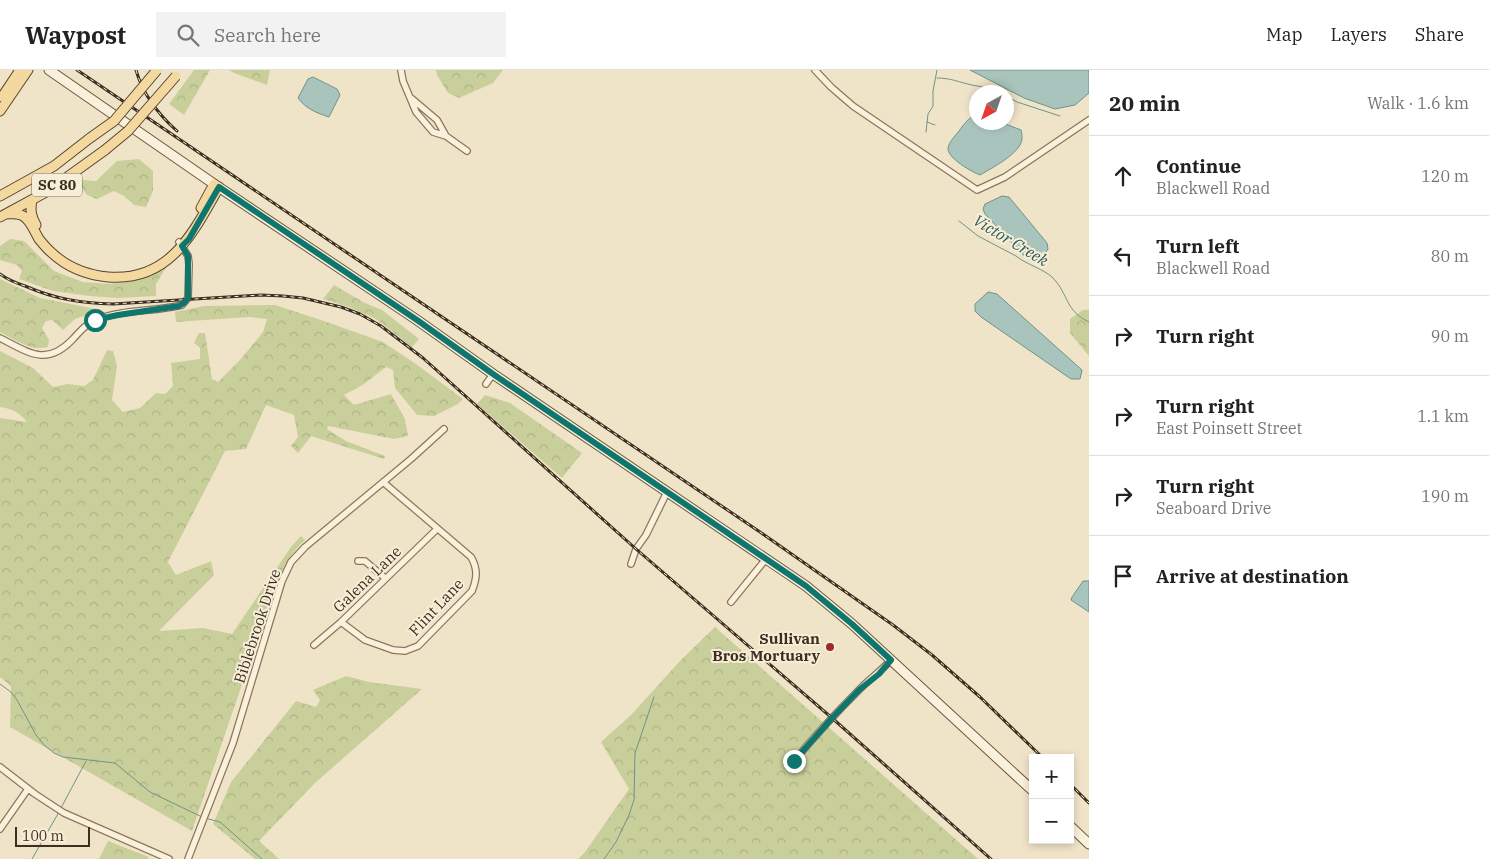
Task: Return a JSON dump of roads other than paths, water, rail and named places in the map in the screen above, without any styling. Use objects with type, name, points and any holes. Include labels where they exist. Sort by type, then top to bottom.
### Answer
[{"type":"main road","points":[[0,100],[20,70]]},
{"type":"main road","points":[[0,111],[28,70]]},
{"type":"main road","points":[[49,70],[822,598],[1029,787]]},
{"type":"main road","name":"SC 80","points":[[0,196],[54,166],[114,121],[157,70]]},
{"type":"main road","name":"SC 80","points":[[3,216],[48,191],[105,150],[128,131],[178,73]]},
{"type":"main road","points":[[32,200],[31,213],[44,238],[59,254],[73,262],[99,272],[118,272],[142,268],[189,239],[217,186]]},
{"type":"main road","points":[[0,190],[13,189]]},
{"type":"main road","points":[[3,216],[17,214],[23,216],[39,239],[53,254],[74,268],[93,274],[122,277],[141,274],[163,264],[181,244]]},
{"type":"main road","points":[[1074,830],[1089,844]]},
{"type":"street","points":[[401,70],[416,112],[433,132],[446,136],[467,151]]},
{"type":"street","points":[[815,70],[830,87],[853,106],[977,190],[1005,177],[1089,120]]},
{"type":"street","points":[[410,97],[437,120],[446,136]]},
{"type":"street","points":[[0,338],[31,354],[46,356],[62,349],[86,325],[95,320],[182,305],[188,298],[189,264],[188,256],[181,244]]},
{"type":"street","points":[[486,384],[493,374]]},
{"type":"street","name":"Biblebrook Drive","points":[[188,859],[205,819],[236,734],[286,571],[291,562],[305,547],[444,429]]},
{"type":"street","name":"Flint Lane","points":[[341,622],[365,640],[393,650],[405,652],[418,646],[472,592],[476,580],[476,566],[471,557],[383,482]]},
{"type":"street","points":[[631,564],[636,549],[646,534],[667,492]]},
{"type":"street","name":"Galena Lane","points":[[314,646],[437,529]]},
{"type":"street","points":[[731,602],[766,560]]},
{"type":"street","points":[[358,561],[365,561],[385,578]]},
{"type":"street","points":[[794,761],[832,718],[859,690],[879,674],[891,660]]},
{"type":"street","points":[[0,767],[49,804],[80,821],[169,859]]},
{"type":"street","points":[[0,829],[28,789]]},
{"type":"water","points":[[970,70],[1089,71],[1089,93],[1075,105],[1055,109],[1014,93],[1014,85],[999,85]]},
{"type":"water","points":[[313,77],[337,89],[340,95],[329,117],[308,108],[298,98],[308,79]]},
{"type":"water","points":[[969,120],[969,130],[1014,130],[1014,127],[1021,130],[1022,139],[1017,150],[980,175],[966,168],[951,156],[949,152],[948,148],[951,141]]},
{"type":"water","points":[[1002,196],[1009,197],[1047,243],[1048,249],[1043,256],[1036,260],[1023,255],[985,214],[983,209],[985,204]]},
{"type":"water","points":[[988,292],[997,294],[1082,370],[1080,379],[1071,379],[981,317],[975,311],[975,304]]},
{"type":"water","points":[[1083,581],[1089,581],[1089,612],[1071,600]]},
{"type":"waterway","name":"Victor Creek","points":[[926,132],[928,114],[933,106],[933,91],[937,70]]},
{"type":"waterway","points":[[937,78],[951,79],[972,85]]},
{"type":"waterway","points":[[1014,100],[1060,116]]},
{"type":"waterway","points":[[927,122],[935,125]]},
{"type":"waterway","name":"Victor Creek","points":[[959,221],[978,236],[1040,269],[1053,278],[1071,308],[1081,318],[1089,322]]},
{"type":"waterway","points":[[0,684],[11,692],[36,735],[54,753],[63,757],[115,763],[150,792],[202,817]]},
{"type":"waterway","points":[[604,859],[616,842],[634,800],[635,753],[654,697]]},
{"type":"waterway","points":[[61,808],[86,761]]},
{"type":"waterway","points":[[32,859],[59,812]]},
{"type":"waterway","points":[[205,818],[220,822],[262,859]]},
{"type":"railway","points":[[77,70],[760,532],[893,625],[932,655],[980,697],[1039,754]]},
{"type":"railway","points":[[136,70],[152,104],[177,131]]},
{"type":"railway","points":[[0,274],[12,281],[47,294],[68,300],[90,303],[113,304],[261,295],[303,298],[341,307],[360,314],[381,326],[423,358],[636,549],[832,718],[991,859]]},
{"type":"railway","points":[[1074,788],[1089,803]]},
{"type":"place","name":"Sullivan Bros Mortuary","points":[[830,647]]}]
